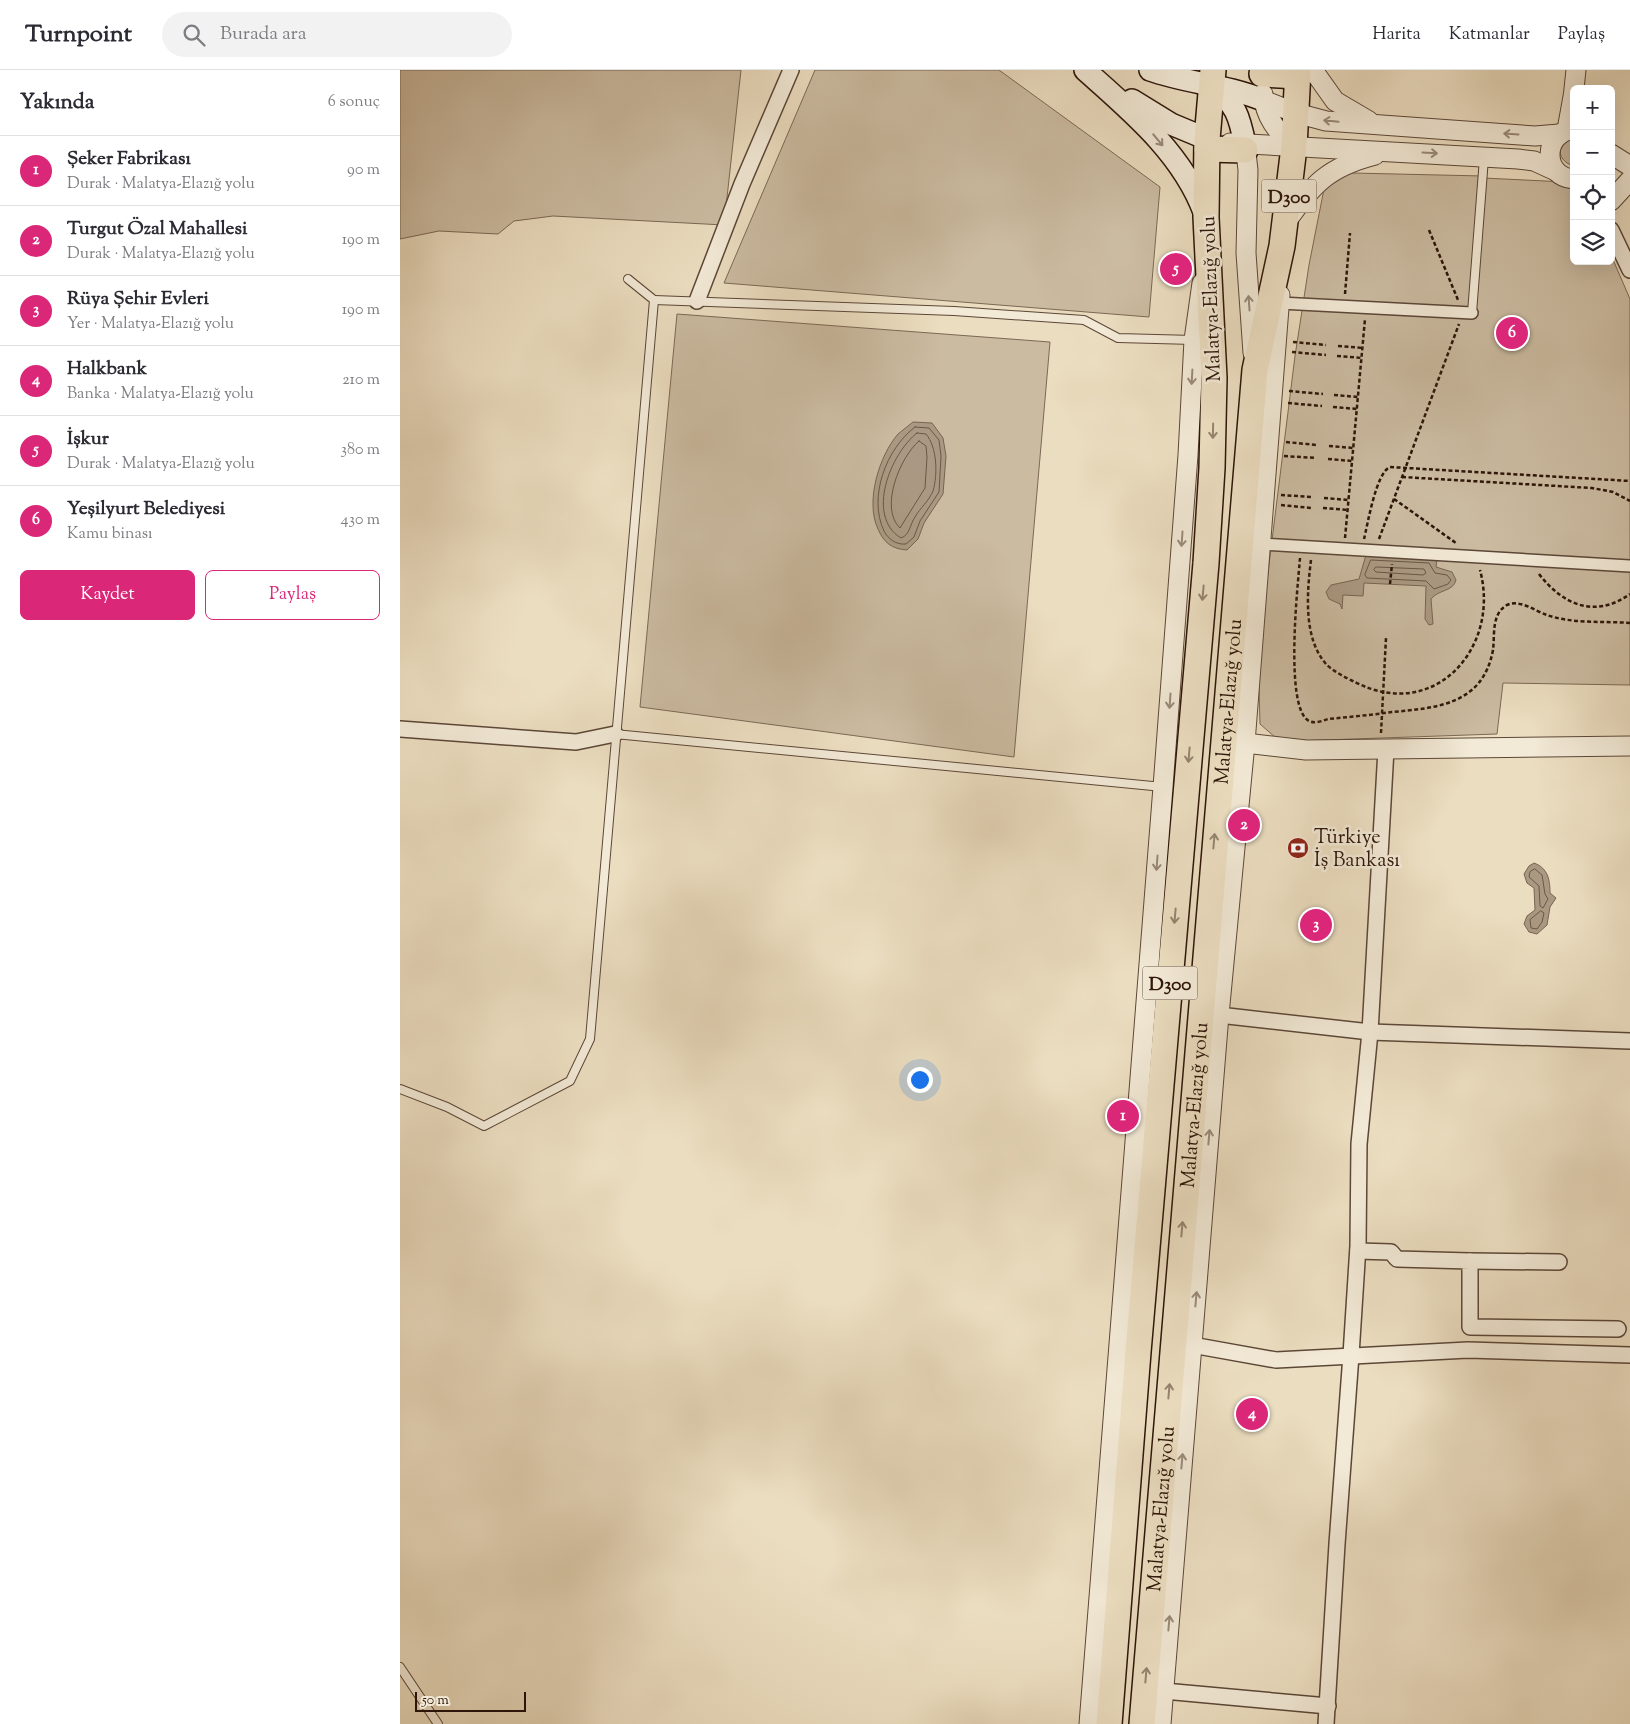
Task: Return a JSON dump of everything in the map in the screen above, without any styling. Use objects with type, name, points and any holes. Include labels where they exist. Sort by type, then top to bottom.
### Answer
[{"type":"highway","points":[[1262,72],[1303,72]]},
{"type":"highway","name":"Malatya-Elazığ yolu","points":[[1142,1724],[1255,370],[1284,234],[1296,113],[1303,72]]},
{"type":"highway","name":"Malatya-Elazığ yolu","points":[[1109,1724],[1140,1332],[1206,563],[1214,378],[1206,217],[1207,144],[1212,77]]},
{"type":"highway","points":[[1207,144],[1245,147]]},
{"type":"main road","points":[[1086,70],[1170,124],[1207,144]]},
{"type":"main road","points":[[1086,70],[1160,142],[1195,187],[1206,217]]},
{"type":"main road","points":[[1150,70],[1185,80],[1212,77],[1263,100]]},
{"type":"main road","points":[[1212,77],[1231,100],[1237,111],[1245,147]]},
{"type":"street","points":[[697,302],[742,184],[791,70]]},
{"type":"street","points":[[1262,72],[1263,100],[1272,124],[1294,147]]},
{"type":"street","points":[[1303,72],[1335,102],[1377,126]]},
{"type":"street","points":[[1568,178],[1550,157],[1550,148],[1567,131],[1576,84]]},
{"type":"street","points":[[1263,100],[1296,113],[1326,121],[1536,136],[1567,131]]},
{"type":"street","points":[[1255,370],[1246,253],[1248,170],[1245,147],[1391,151],[1534,161],[1568,178]]},
{"type":"street","points":[[1161,1724],[1219,1015],[1246,744],[1284,234],[1305,194],[1322,178],[1358,160],[1391,151]]},
{"type":"street","points":[[1615,157],[1630,166]]},
{"type":"street","points":[[1615,170],[1630,170]]},
{"type":"street","points":[[1615,197],[1630,180]]},
{"type":"street","points":[[1615,238],[1630,270]]},
{"type":"street","points":[[1089,1724],[1163,787],[1188,455],[1194,340],[1207,242]]},
{"type":"street","points":[[1280,303],[1468,313]]},
{"type":"street","points":[[1261,544],[1630,566]]},
{"type":"street","points":[[400,729],[576,742],[615,734]]},
{"type":"street","points":[[1246,744],[1306,750],[1630,746]]},
{"type":"street","points":[[1326,1724],[1337,1535],[1352,1355],[1358,1252],[1359,1144],[1370,1032],[1383,749]]},
{"type":"street","points":[[1219,1015],[1370,1032],[1630,1041]]},
{"type":"street","points":[[1358,1252],[1391,1252],[1397,1259],[1559,1262]]},
{"type":"street","points":[[1470,1261],[1470,1327],[1618,1329]]},
{"type":"street","points":[[1192,1345],[1276,1360],[1468,1350],[1630,1355]]},
{"type":"street","points":[[1164,1691],[1328,1706]]},
{"type":"lane","points":[[1468,313],[1484,157]]},
{"type":"lane","points":[[628,279],[654,300],[954,311],[1084,320],[1118,338],[1194,340]]},
{"type":"lane","points":[[400,1089],[447,1107],[484,1126],[570,1081],[590,1039],[654,300]]},
{"type":"lane","points":[[615,734],[1163,787]]},
{"type":"lane","points":[[400,1667],[438,1724]]},
{"type":"path","points":[[1374,551],[1405,468],[1468,313],[1429,230]]},
{"type":"path","points":[[1344,307],[1350,233]]},
{"type":"path","points":[[1344,549],[1366,308]]},
{"type":"path","points":[[1277,345],[1326,345]]},
{"type":"path","points":[[1277,345],[1326,355]]},
{"type":"path","points":[[1338,346],[1363,348]]},
{"type":"path","points":[[1337,356],[1362,358]]},
{"type":"path","points":[[1273,396],[1322,394]]},
{"type":"path","points":[[1334,395],[1358,398]]},
{"type":"path","points":[[1273,396],[1322,406]]},
{"type":"path","points":[[1333,407],[1357,410]]},
{"type":"path","points":[[1269,447],[1317,445]]},
{"type":"path","points":[[1329,446],[1353,448]]},
{"type":"path","points":[[1269,447],[1316,458]]},
{"type":"path","points":[[1328,459],[1352,461]]},
{"type":"path","points":[[1361,550],[1383,472],[1390,467],[1630,481]]},
{"type":"path","points":[[1402,477],[1592,488],[1613,492],[1630,501]]},
{"type":"path","points":[[1265,499],[1312,497]]},
{"type":"path","points":[[1324,498],[1348,500]]},
{"type":"path","points":[[1265,499],[1311,508]]},
{"type":"path","points":[[1307,547],[1307,604],[1313,638],[1326,664],[1362,686],[1383,692],[1416,693],[1430,689],[1446,679],[1471,650],[1478,635],[1485,602],[1476,557],[1394,499]]},
{"type":"path","points":[[1323,508],[1348,510]]},
{"type":"path","points":[[1307,547],[1293,648],[1295,680],[1304,716],[1308,721],[1315,723],[1328,719],[1440,707],[1462,697],[1477,684],[1487,668],[1493,651],[1495,622],[1508,604],[1518,603],[1559,619],[1630,623]]},
{"type":"path","points":[[1390,584],[1393,552]]},
{"type":"path","points":[[1530,560],[1558,595],[1580,605],[1606,605],[1617,602],[1630,594]]},
{"type":"path","points":[[1383,749],[1382,714],[1386,638]]},
{"type":"shaded area","points":[[400,70],[741,70],[724,225],[553,216],[514,221],[498,234],[439,231],[400,239]]},
{"type":"shaded area","points":[[815,70],[999,70],[1160,187],[1149,317],[724,283]]},
{"type":"shaded area","points":[[1570,138],[1570,164],[1560,154],[1560,147]]},
{"type":"shaded area","points":[[1352,173],[1483,176],[1483,178],[1566,182],[1570,184],[1570,265],[1615,264],[1630,299],[1630,685],[1503,683],[1497,734],[1295,741],[1276,738],[1260,724],[1258,652],[1295,356],[1309,265],[1324,189],[1332,180]]},
{"type":"shaded area","points":[[677,314],[1050,342],[1014,757],[640,707]]},
{"type":"water","points":[[913,422],[932,423],[943,438],[946,456],[943,494],[924,523],[918,539],[907,550],[893,547],[883,538],[874,518],[873,506],[876,480],[885,454],[898,434]]},
{"type":"water","points":[[1366,555],[1437,559],[1436,567],[1452,572],[1456,580],[1452,587],[1431,599],[1433,624],[1429,625],[1425,619],[1426,586],[1364,583],[1363,596],[1343,595],[1342,609],[1340,604],[1329,599],[1326,592],[1331,585],[1359,579]]},
{"type":"water","points":[[1534,863],[1545,871],[1549,879],[1550,893],[1556,898],[1550,907],[1547,925],[1537,934],[1529,932],[1524,924],[1527,916],[1535,910],[1534,888],[1527,883],[1524,874],[1529,866]]},
{"type":"place","name":"İşkur","points":[[1176,269]]},
{"type":"place","name":"Yeşilyurt Belediyesi","points":[[1512,333]]},
{"type":"place","name":"Turgut Özal Mahallesi","points":[[1244,825]]},
{"type":"place","name":"Türkiye İş Bankası","points":[[1298,848]]},
{"type":"place","name":"Rüya Şehir Evleri","points":[[1316,925]]},
{"type":"place","name":"Şeker Fabrikası","points":[[1123,1116]]},
{"type":"place","name":"Halkbank","points":[[1252,1414]]}]
